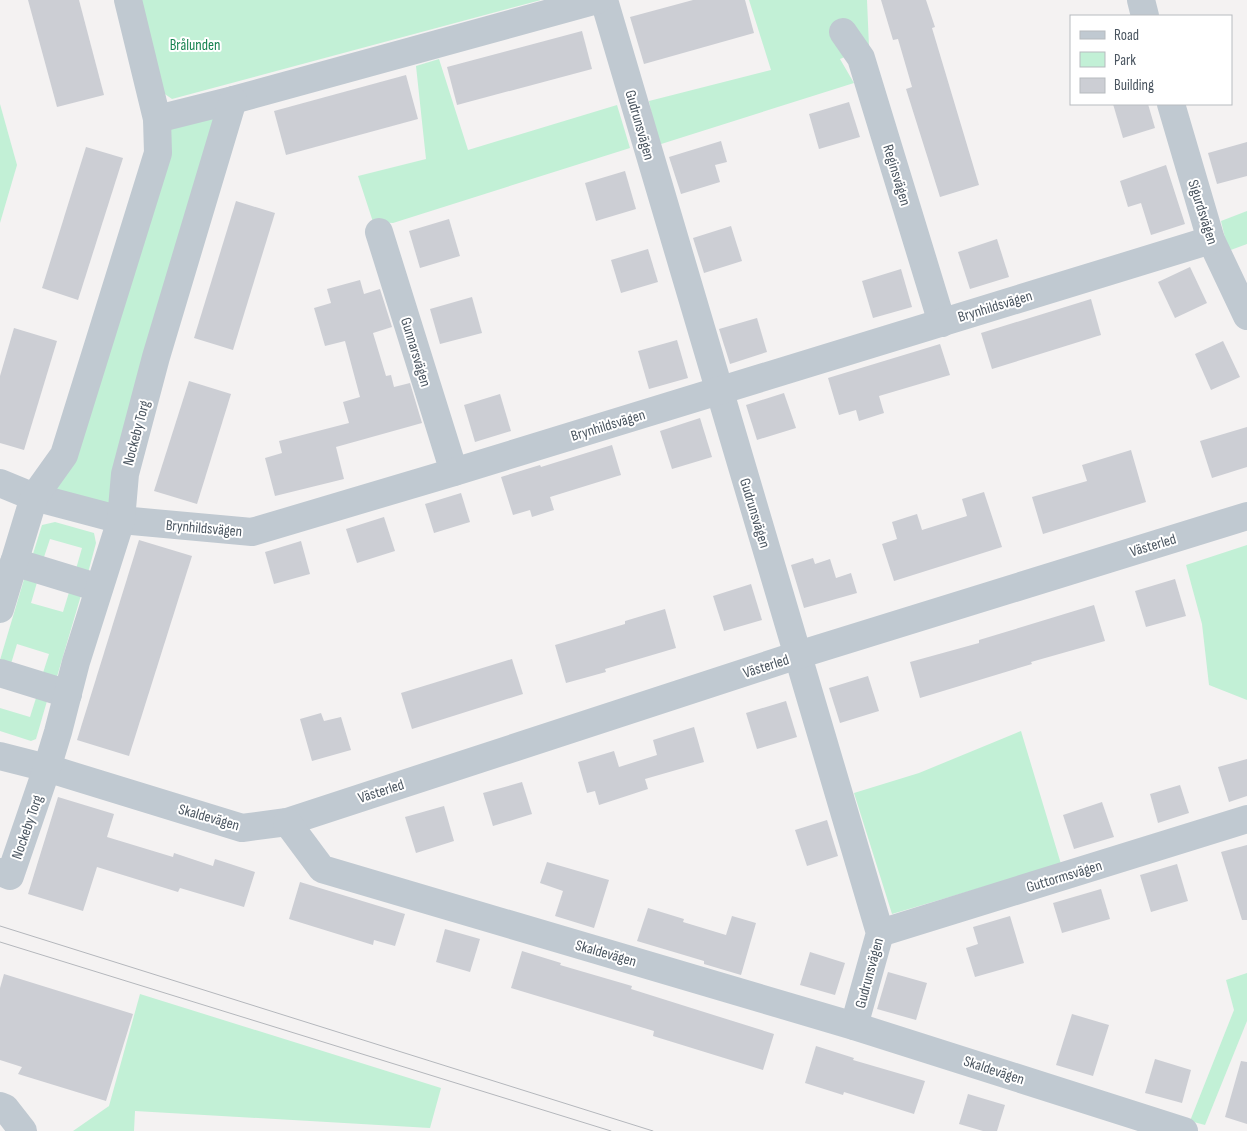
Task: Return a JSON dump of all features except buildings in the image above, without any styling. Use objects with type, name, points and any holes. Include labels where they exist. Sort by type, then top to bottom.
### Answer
[{"type":"street","points":[[0,609],[34,497],[64,455],[158,153],[157,119],[128,0]]},
{"type":"street","points":[[157,119],[233,100],[596,0]]},
{"type":"street","name":"Gudrunsvägen","points":[[604,0],[880,933],[854,1026]]},
{"type":"street","points":[[1141,0],[1145,15]]},
{"type":"street","name":"Reginsvägen","points":[[843,32],[861,58],[942,323]]},
{"type":"street","name":"Nockeby Torg","points":[[0,872],[10,876],[47,768],[76,662],[121,520],[125,474],[156,357],[233,100]]},
{"type":"street","name":"Sigurdsvägen","points":[[1171,105],[1211,240],[1247,316]]},
{"type":"street","name":"Gunnarsvägen","points":[[379,232],[454,472]]},
{"type":"street","name":"Brynhildsvägen","points":[[0,483],[34,497],[121,520],[252,532],[1211,240]]},
{"type":"street","name":"Västerled","points":[[287,822],[798,655],[1247,516]]},
{"type":"street","points":[[14,562],[99,588]]},
{"type":"street","points":[[0,673],[68,694]]},
{"type":"street","points":[[0,756],[47,768]]},
{"type":"street","name":"Skaldevägen","points":[[47,768],[242,828],[287,822],[322,868],[854,1026],[1184,1131]]},
{"type":"street","name":"Guttormsvägen","points":[[880,933],[1247,820]]},
{"type":"street","points":[[0,1106],[5,1108],[23,1131]]},
{"type":"green space","name":"Brålunden","points":[[135,0],[541,0],[172,99],[159,90]]},
{"type":"green space","points":[[749,0],[867,0],[869,47],[840,59],[854,83],[658,145],[649,101],[771,70]]},
{"type":"green space","points":[[439,59],[468,150],[617,105],[630,148],[393,223],[373,222],[358,176],[426,159],[416,66]]},
{"type":"green space","points":[[233,100],[121,520],[34,497],[64,455],[157,119]]},
{"type":"green space","points":[[0,104],[17,165],[0,223]]},
{"type":"green space","points":[[1247,211],[1247,244],[1228,251],[1221,221]]},
{"type":"green space","points":[[55,522],[94,533],[96,543],[88,573],[76,569],[82,548],[50,539],[43,560],[32,557],[42,525]]},
{"type":"green space","points":[[1247,545],[1247,700],[1209,685],[1202,624],[1186,565]]},
{"type":"green space","points":[[25,576],[38,579],[31,603],[63,612],[70,589],[82,592],[56,680],[42,676],[49,654],[17,644],[10,667],[0,660]]},
{"type":"green space","points":[[36,698],[47,701],[36,739],[31,741],[0,731],[0,708],[30,717]]},
{"type":"green space","points":[[1021,731],[1061,864],[892,914],[854,793],[919,773]]},
{"type":"green space","points":[[1247,973],[1247,1021],[1205,1125],[1190,1121],[1234,1010],[1226,980]]},
{"type":"green space","points":[[140,994],[441,1088],[430,1128],[135,1111],[134,1131],[73,1131],[109,1106]]},
{"type":"tram line","points":[[0,926],[653,1131]]},
{"type":"tram line","points":[[0,942],[611,1131]]}]
